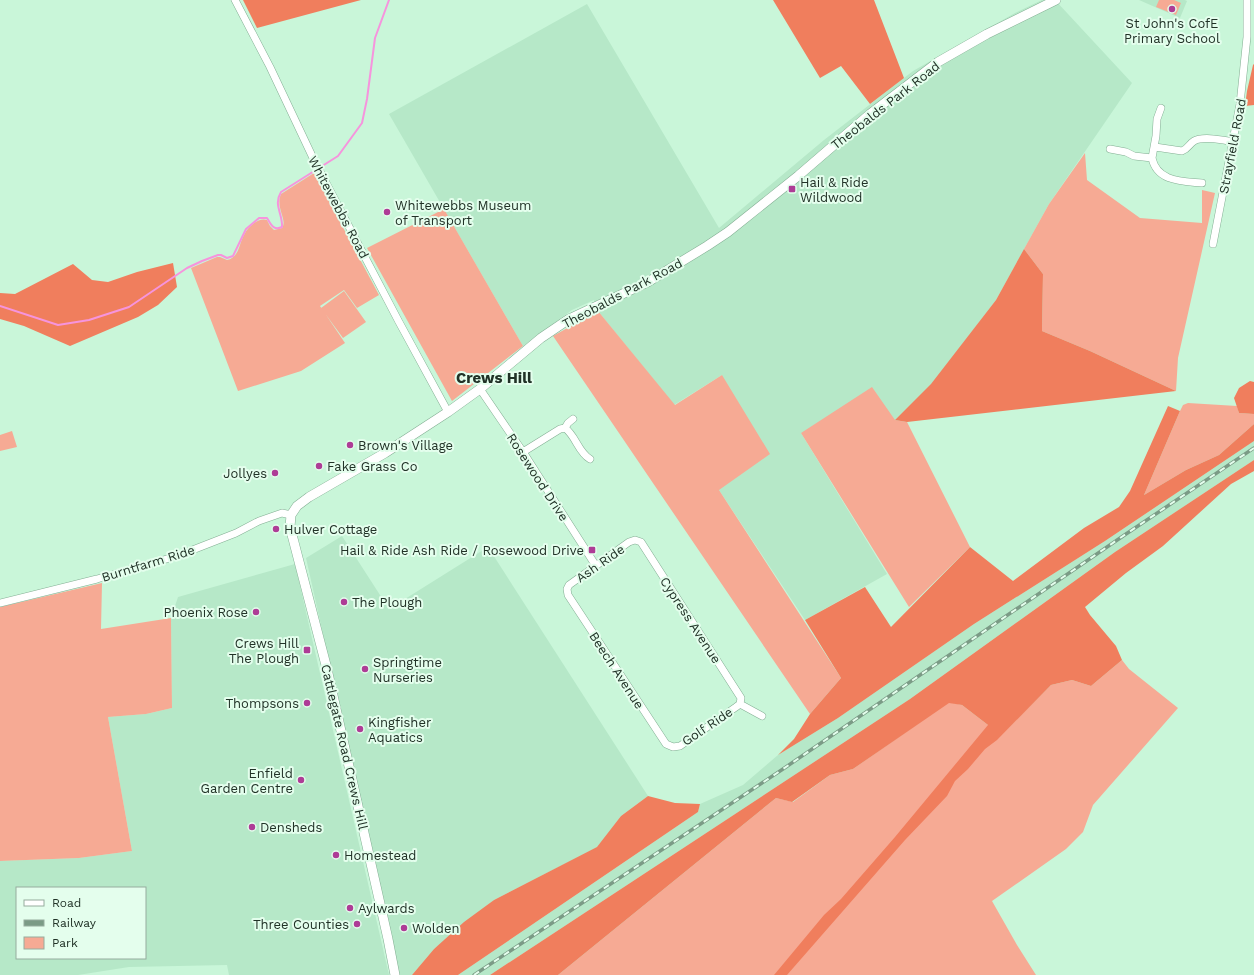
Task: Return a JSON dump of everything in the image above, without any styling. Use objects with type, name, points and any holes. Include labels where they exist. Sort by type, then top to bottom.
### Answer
[{"type":"street","name":"Whitewebbs Road","points":[[235,0],[270,67],[313,158],[448,412]]},
{"type":"street","name":"Theobalds Park Road","points":[[290,518],[297,506],[309,497],[385,453],[448,412],[480,389],[541,338],[569,319],[648,282],[728,232],[798,176],[870,114],[938,62],[987,34],[1056,0]]},
{"type":"street","name":"Strayfield Road","points":[[1213,244],[1234,142],[1245,69],[1247,0]]},
{"type":"street","points":[[1161,108],[1156,119],[1155,147],[1152,158],[1154,167],[1157,171],[1170,178],[1202,183]]},
{"type":"street","points":[[1155,147],[1182,151],[1192,142],[1199,139],[1234,142]]},
{"type":"street","points":[[1110,149],[1126,152],[1134,156],[1152,158]]},
{"type":"street","name":"Rosewood Drive","points":[[480,389],[523,452],[596,566]]},
{"type":"street","points":[[523,452],[560,429],[565,428],[573,419]]},
{"type":"street","points":[[565,428],[584,456],[590,459]]},
{"type":"street","name":"Burntfarm Ride","points":[[0,603],[97,579],[177,556],[282,513],[290,518]]},
{"type":"street","name":"Cattlegate Road Crews Hill","points":[[290,518],[327,669],[387,932],[395,975]]},
{"type":"street","name":"Ash Ride","points":[[567,589],[569,585],[629,542],[635,540]]},
{"type":"street","name":"Cypress Avenue","points":[[635,540],[641,542],[741,698],[740,704]]},
{"type":"street","name":"Beech Avenue","points":[[567,589],[568,595],[666,744],[673,747]]},
{"type":"street","points":[[740,704],[762,716]]},
{"type":"street","name":"Golf Ride","points":[[673,747],[680,746],[740,704]]},
{"type":"shaded area","points":[[243,0],[361,0],[257,28]]},
{"type":"shaded area","points":[[773,0],[874,0],[904,78],[870,104],[841,66],[820,78]]},
{"type":"shaded area","points":[[1042,0],[1055,0],[1132,83],[1049,204],[996,300],[931,385],[895,420],[801,433],[887,574],[805,620],[719,490],[722,375],[674,405],[598,311],[594,300],[572,310],[523,346],[389,114],[587,4],[719,228],[824,140],[913,71],[1015,13]]},
{"type":"shaded area","name":"St John's CofE Primary School","points":[[1139,0],[1185,0],[1187,1],[1180,18]]},
{"type":"shaded area","points":[[1254,64],[1254,105],[1245,106],[1247,91]]},
{"type":"shaded area","points":[[1024,249],[1043,274],[1042,331],[1090,351],[1176,391],[907,422],[895,420],[931,384],[996,300]]},
{"type":"shaded area","points":[[173,263],[177,287],[158,305],[138,317],[70,346],[24,326],[0,319],[0,293],[15,294],[73,264],[92,280],[108,282],[137,272]]},
{"type":"shaded area","points":[[1250,381],[1254,382],[1254,414],[1239,413],[1234,398],[1239,388]]},
{"type":"shaded area","points":[[1168,406],[1180,411],[1144,495],[1186,470],[1219,455],[1254,424],[1254,441],[1105,541],[974,624],[838,718],[778,755],[794,739],[810,714],[841,678],[805,620],[865,587],[891,627],[970,547],[1013,581],[1084,528],[1119,507],[1130,491]]},
{"type":"shaded area","points":[[1254,441],[1254,460],[1115,552],[910,699],[490,975],[458,975],[698,812],[700,804],[743,785],[778,755],[838,718],[974,624],[1105,541]]},
{"type":"shaded area","points":[[1254,460],[1254,471],[1231,484],[1163,546],[1126,573],[1085,607],[1116,646],[1122,660],[1091,686],[1072,680],[1051,685],[997,740],[985,749],[968,769],[955,781],[947,796],[905,840],[787,975],[774,975],[824,915],[841,899],[895,837],[988,725],[962,705],[949,703],[853,769],[830,775],[792,802],[776,798],[558,975],[490,975],[910,699],[1115,552]]},
{"type":"shaded area","points":[[342,536],[389,609],[488,547],[648,796],[621,816],[598,847],[494,900],[434,949],[412,975],[399,975],[306,558]]},
{"type":"shaded area","points":[[295,564],[389,975],[229,975],[227,965],[129,967],[78,975],[0,975],[0,861],[79,858],[132,851],[108,717],[146,714],[172,708],[171,618],[178,597]]},
{"type":"shaded area","points":[[648,796],[675,803],[700,804],[698,812],[458,975],[412,975],[434,949],[464,922],[494,900],[597,847],[621,816]]},
{"type":"green space","points":[[1159,0],[1174,0],[1181,3],[1176,15],[1156,7]]},
{"type":"green space","points":[[1085,153],[1087,180],[1140,218],[1202,223],[1202,190],[1215,193],[1178,358],[1176,391],[1090,351],[1042,331],[1043,274],[1024,249],[1049,204]]},
{"type":"green space","points":[[314,173],[379,295],[357,308],[344,290],[320,306],[345,343],[301,371],[238,391],[191,268],[217,257],[227,260],[234,257],[246,232],[257,221],[264,219],[267,220],[274,230],[282,228],[284,221],[279,204],[281,194]]},
{"type":"green space","points":[[444,209],[523,346],[452,401],[367,248]]},
{"type":"green space","points":[[344,291],[366,322],[343,338],[321,308]]},
{"type":"green space","points":[[598,311],[675,405],[722,375],[770,454],[719,490],[841,678],[810,714],[553,336]]},
{"type":"green space","points":[[872,387],[895,420],[907,422],[970,547],[909,607],[801,433]]},
{"type":"green space","points":[[1188,403],[1237,406],[1239,413],[1254,414],[1254,424],[1219,455],[1186,470],[1144,495],[1180,411],[1183,405]]},
{"type":"green space","points":[[12,431],[17,447],[0,451],[0,435]]},
{"type":"green space","points":[[102,583],[101,629],[171,618],[172,708],[146,714],[108,717],[132,851],[79,858],[0,861],[0,607]]},
{"type":"green space","points":[[1122,660],[1129,669],[1178,708],[1093,805],[1083,832],[1066,849],[992,901],[1036,975],[558,975],[776,798],[793,802],[830,775],[853,769],[949,702],[962,705],[1001,735],[1051,685],[1072,680],[1091,686]]},
{"type":"waterway","points":[[0,306],[58,325],[89,320],[129,307],[187,268],[202,261],[218,255],[227,258],[233,256],[246,229],[259,218],[267,218],[271,225],[276,228],[282,227],[278,205],[281,192],[338,156],[362,123],[367,99],[375,38],[389,0]]},
{"type":"railway","points":[[474,975],[783,769],[1254,448]]},
{"type":"place","name":"St John's CofE Primary School","points":[[1172,9]]},
{"type":"place","name":"Hail & Ride Wildwood","points":[[792,189]]},
{"type":"place","name":"Whitewebbs Museum of Transport","points":[[387,212]]},
{"type":"place","name":"Brown's Village","points":[[350,445]]},
{"type":"place","name":"Fake Grass Co","points":[[319,466]]},
{"type":"place","name":"Jollyes","points":[[275,473]]},
{"type":"place","name":"Hulver Cottage","points":[[276,529]]},
{"type":"place","name":"Hail & Ride Ash Ride / Rosewood Drive","points":[[592,550]]},
{"type":"place","name":"The Plough","points":[[344,602]]},
{"type":"place","name":"Phoenix Rose","points":[[256,612]]},
{"type":"place","name":"Crews Hill The Plough","points":[[307,650]]},
{"type":"place","name":"Springtime Nurseries","points":[[365,669]]},
{"type":"place","name":"Thompsons","points":[[307,703]]},
{"type":"place","name":"Kingfisher Aquatics","points":[[360,729]]},
{"type":"place","name":"Enfield Garden Centre","points":[[301,780]]},
{"type":"place","name":"Densheds","points":[[252,827]]},
{"type":"place","name":"Homestead","points":[[336,855]]},
{"type":"place","name":"Aylwards","points":[[350,908]]},
{"type":"place","name":"Three Counties","points":[[357,924]]},
{"type":"place","name":"Wolden","points":[[404,928]]},
{"type":"district","name":"Crews Hill","points":[[494,378]]}]
